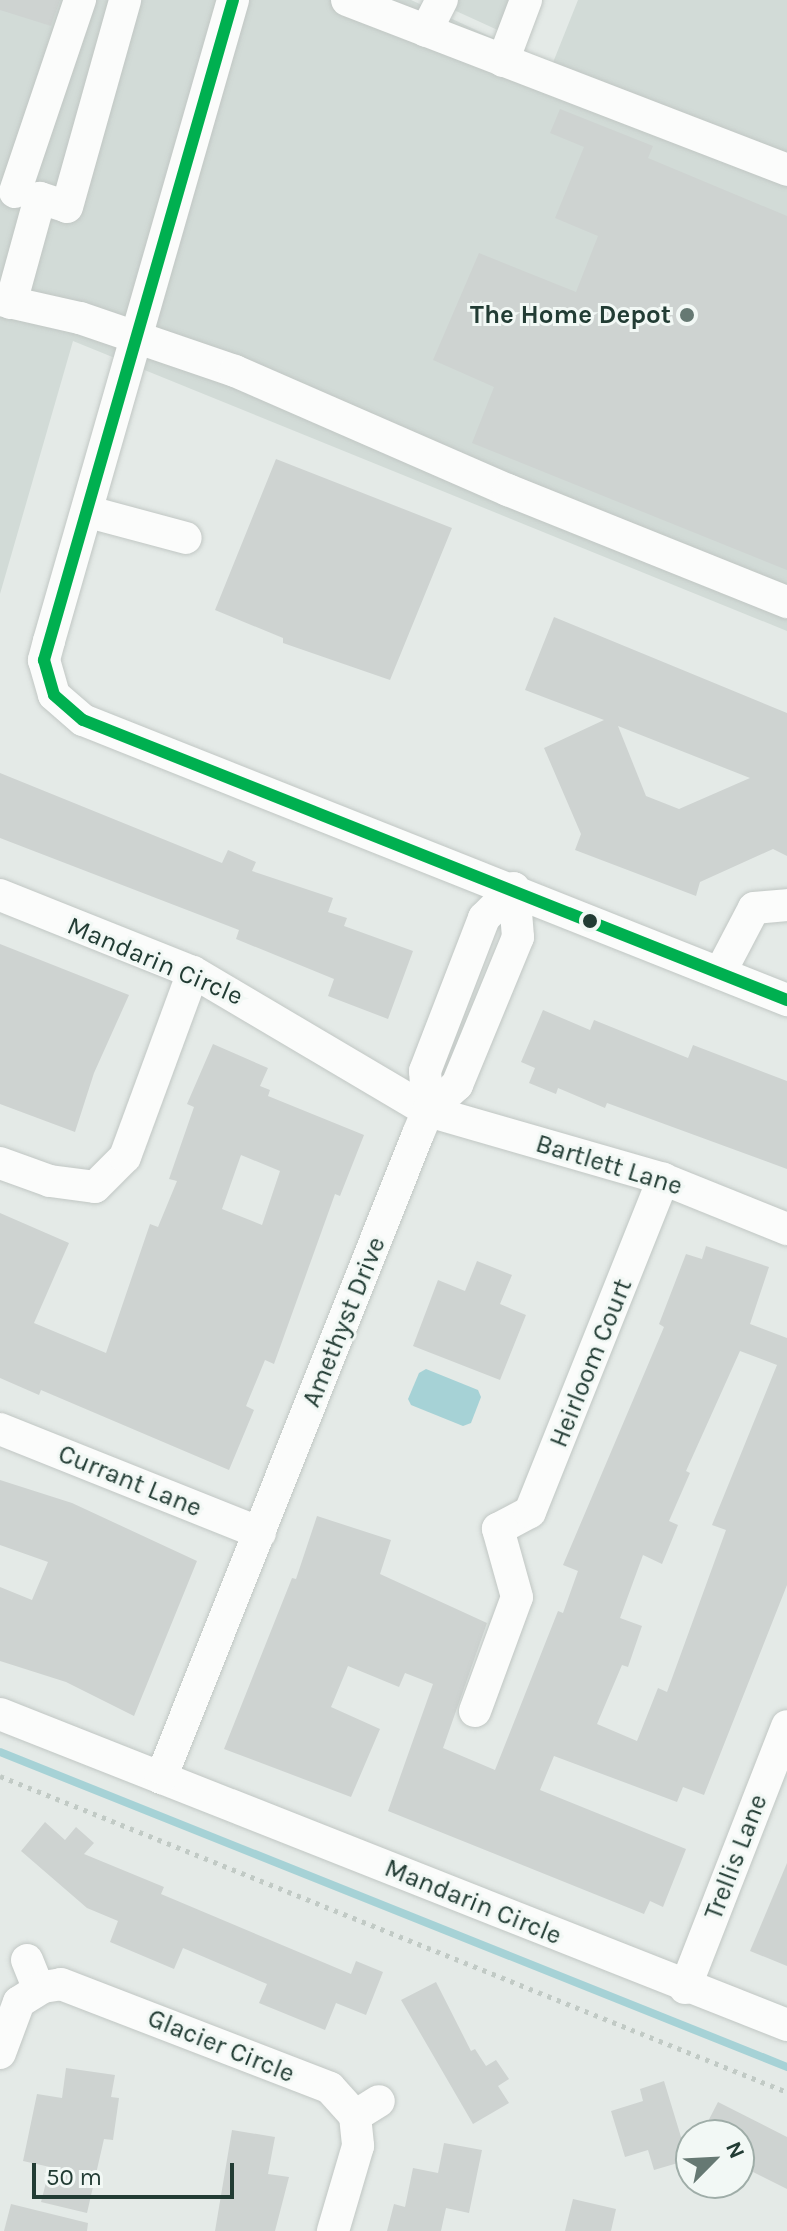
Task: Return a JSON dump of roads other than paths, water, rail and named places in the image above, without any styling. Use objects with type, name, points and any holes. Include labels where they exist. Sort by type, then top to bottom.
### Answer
[{"type":"street","points":[[80,0],[18,192],[6,302],[139,338],[235,371],[508,490],[787,602]]},
{"type":"street","points":[[18,192],[67,207],[125,0]]},
{"type":"street","points":[[233,0],[139,338],[44,660],[46,679],[64,707],[83,720],[514,888],[787,1000]]},
{"type":"street","points":[[426,31],[442,0]]},
{"type":"street","points":[[503,61],[526,0]]},
{"type":"street","points":[[351,1],[787,170]]},
{"type":"street","points":[[89,512],[186,538]]},
{"type":"street","name":"Amethyst Drive","points":[[260,1533],[428,1111],[457,1085],[518,937],[514,888]]},
{"type":"street","name":"Mandarin Circle","points":[[0,895],[193,972],[428,1111]]},
{"type":"street","points":[[720,973],[754,908],[787,905]]},
{"type":"street","points":[[0,1163],[50,1181],[95,1187],[125,1157],[142,1124],[193,972]]},
{"type":"street","name":"Bartlett Lane","points":[[428,1111],[663,1179],[787,1229]]},
{"type":"street","name":"Heirloom Court","points":[[475,1711],[517,1597],[498,1529],[530,1512],[663,1179]]},
{"type":"street","name":"Currant Lane","points":[[0,1429],[260,1533]]},
{"type":"street","points":[[161,1778],[260,1533]]},
{"type":"street","name":"Mandarin Circle","points":[[0,1714],[685,1988],[787,2025]]},
{"type":"street","name":"Trellis Lane","points":[[685,1988],[787,1726]]},
{"type":"street","name":"Glacier Circle","points":[[0,2053],[10,2016],[33,1974],[75,1985],[330,2088],[367,2108],[333,2231]]},
{"type":"water","points":[[426,1369],[478,1390],[481,1397],[471,1423],[463,1426],[411,1405],[408,1399],[419,1373]]},
{"type":"waterway","points":[[0,1752],[787,2067]]},
{"type":"place","name":"The Home Depot","points":[[687,315]]}]
